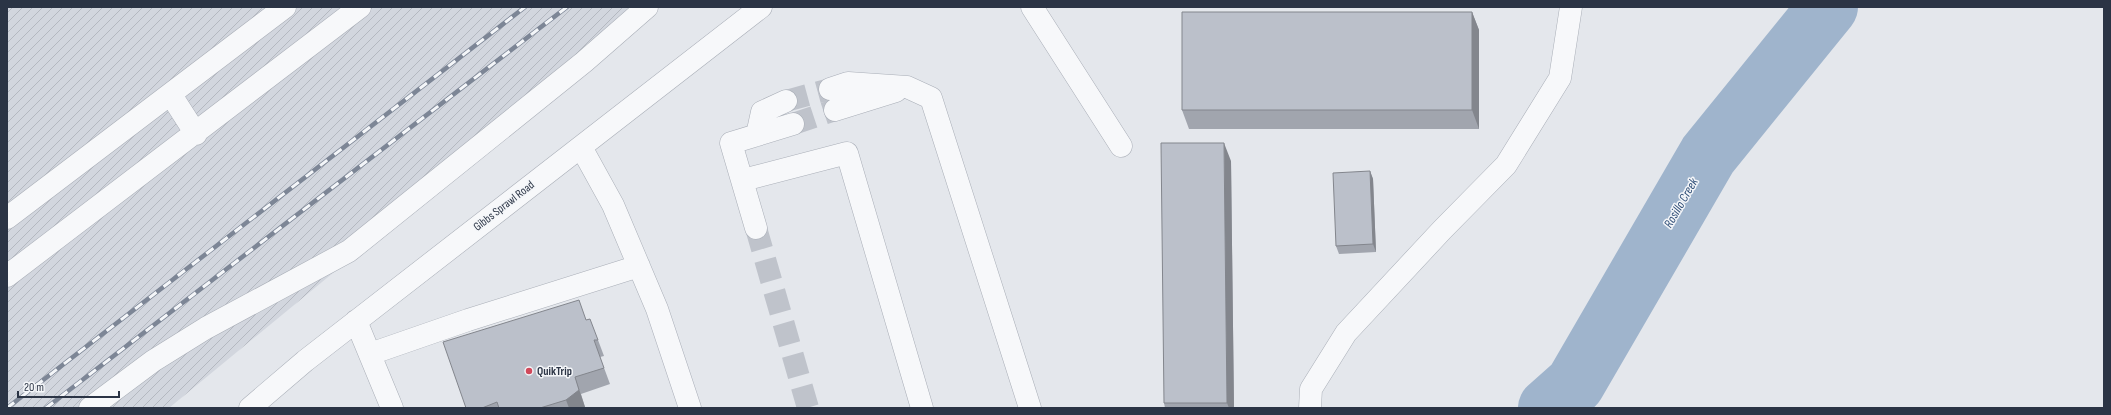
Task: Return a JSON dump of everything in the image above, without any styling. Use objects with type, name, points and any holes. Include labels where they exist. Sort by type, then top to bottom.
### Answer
[{"type":"street","points":[[7,218],[285,7]]},
{"type":"street","points":[[7,276],[196,134],[360,7]]},
{"type":"street","points":[[90,408],[153,361],[206,328],[349,251],[584,62],[647,7]]},
{"type":"street","name":"Gibbs Sprawl Road","points":[[250,408],[305,360],[761,7]]},
{"type":"street","points":[[1032,7],[1121,146]]},
{"type":"street","points":[[1310,408],[1311,389],[1346,333],[1442,230],[1506,166],[1560,78],[1571,7]]},
{"type":"street","points":[[830,88],[848,83],[907,87],[932,98],[1030,408]]},
{"type":"street","points":[[835,110],[907,87]]},
{"type":"street","points":[[171,95],[196,134]]},
{"type":"street","points":[[757,135],[762,112],[786,101]]},
{"type":"street","points":[[756,228],[731,143],[793,124]]},
{"type":"street","points":[[581,146],[613,205],[657,309],[690,408]]},
{"type":"street","points":[[743,180],[847,153],[922,408]]},
{"type":"street","points":[[370,354],[468,320],[639,266]]},
{"type":"street","points":[[356,321],[392,408]]},
{"type":"shaded area","points":[[7,7],[656,7],[169,408],[7,408]]},
{"type":"building","points":[[1182,12],[1472,12],[1472,110],[1182,110]]},
{"type":"building","points":[[1161,143],[1224,143],[1227,403],[1164,403]]},
{"type":"building","points":[[1370,171],[1373,244],[1336,246],[1333,173]]},
{"type":"building","name":"QuikTrip","points":[[579,300],[586,320],[590,319],[598,340],[594,340],[604,368],[575,377],[579,390],[566,400],[540,408],[499,408],[497,402],[482,408],[466,408],[443,342]]},
{"type":"waterway","name":"Rosillo Creek","points":[[1548,408],[1575,384],[1708,155],[1828,7]]},
{"type":"tunnel","points":[[786,101],[830,89]]},
{"type":"tunnel","points":[[793,124],[835,110]]},
{"type":"tunnel","points":[[756,228],[808,408]]},
{"type":"railway","points":[[7,408],[525,7]]},
{"type":"railway","points":[[46,408],[567,7]]},
{"type":"place","name":"QuikTrip","points":[[529,371]]}]
